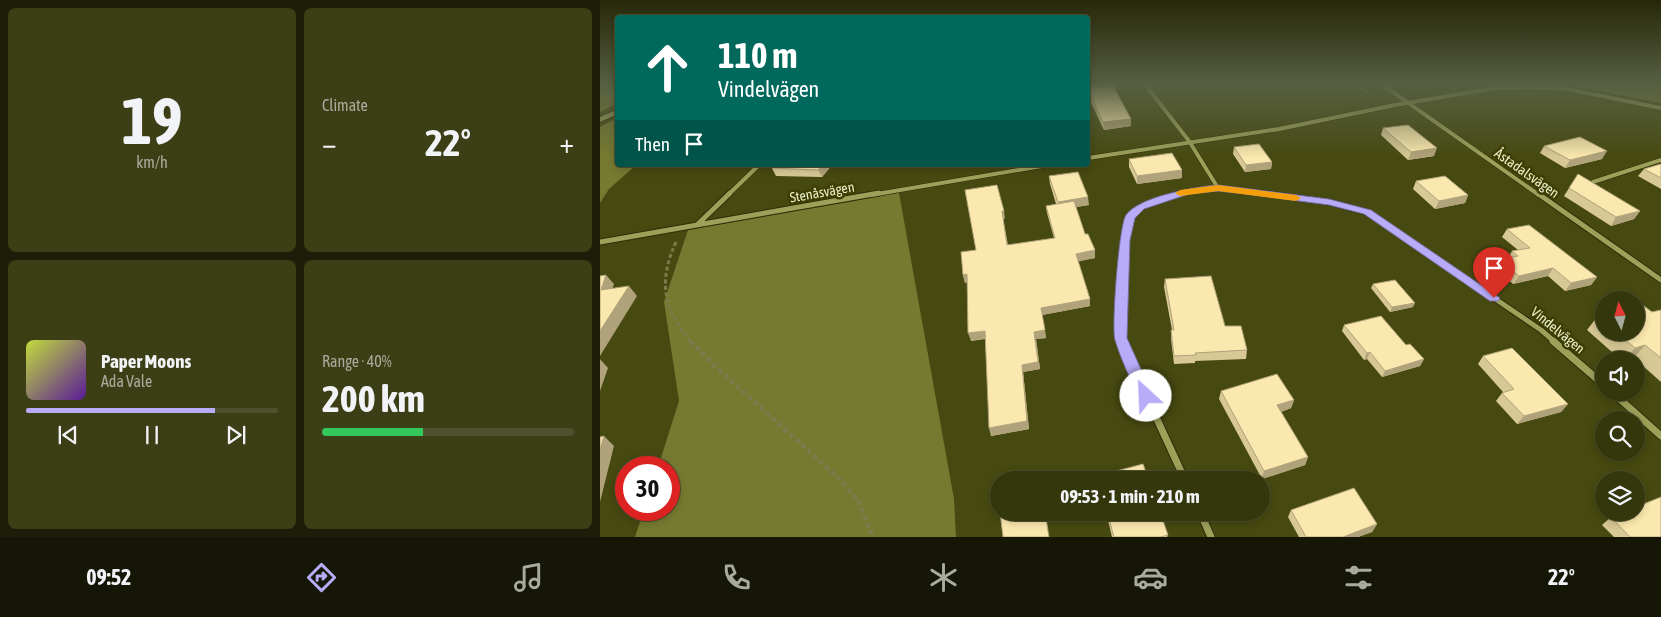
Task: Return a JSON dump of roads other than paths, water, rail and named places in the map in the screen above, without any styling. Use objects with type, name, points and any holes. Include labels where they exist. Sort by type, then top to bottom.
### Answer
[{"type":"main road","points":[[600,120],[615,112]]},
{"type":"street","points":[[1163,108],[1189,142],[1218,188]]},
{"type":"street","points":[[1090,158],[1279,129],[1383,108]]},
{"type":"street","name":"Åstadalsvägen","points":[[1415,108],[1661,280]]},
{"type":"street","points":[[1593,182],[1661,160]]},
{"type":"street","points":[[698,224],[757,167]]},
{"type":"street","name":"Stenåsvägen","points":[[600,242],[684,226],[1036,167]]},
{"type":"street","name":"Vindelvägen","points":[[1181,471],[1120,338],[1124,240],[1130,217],[1141,207],[1188,191],[1218,188],[1329,202],[1367,212],[1541,330],[1595,377]]},
{"type":"street","points":[[1622,401],[1661,436]]},
{"type":"street","points":[[1204,521],[1211,537]]}]
